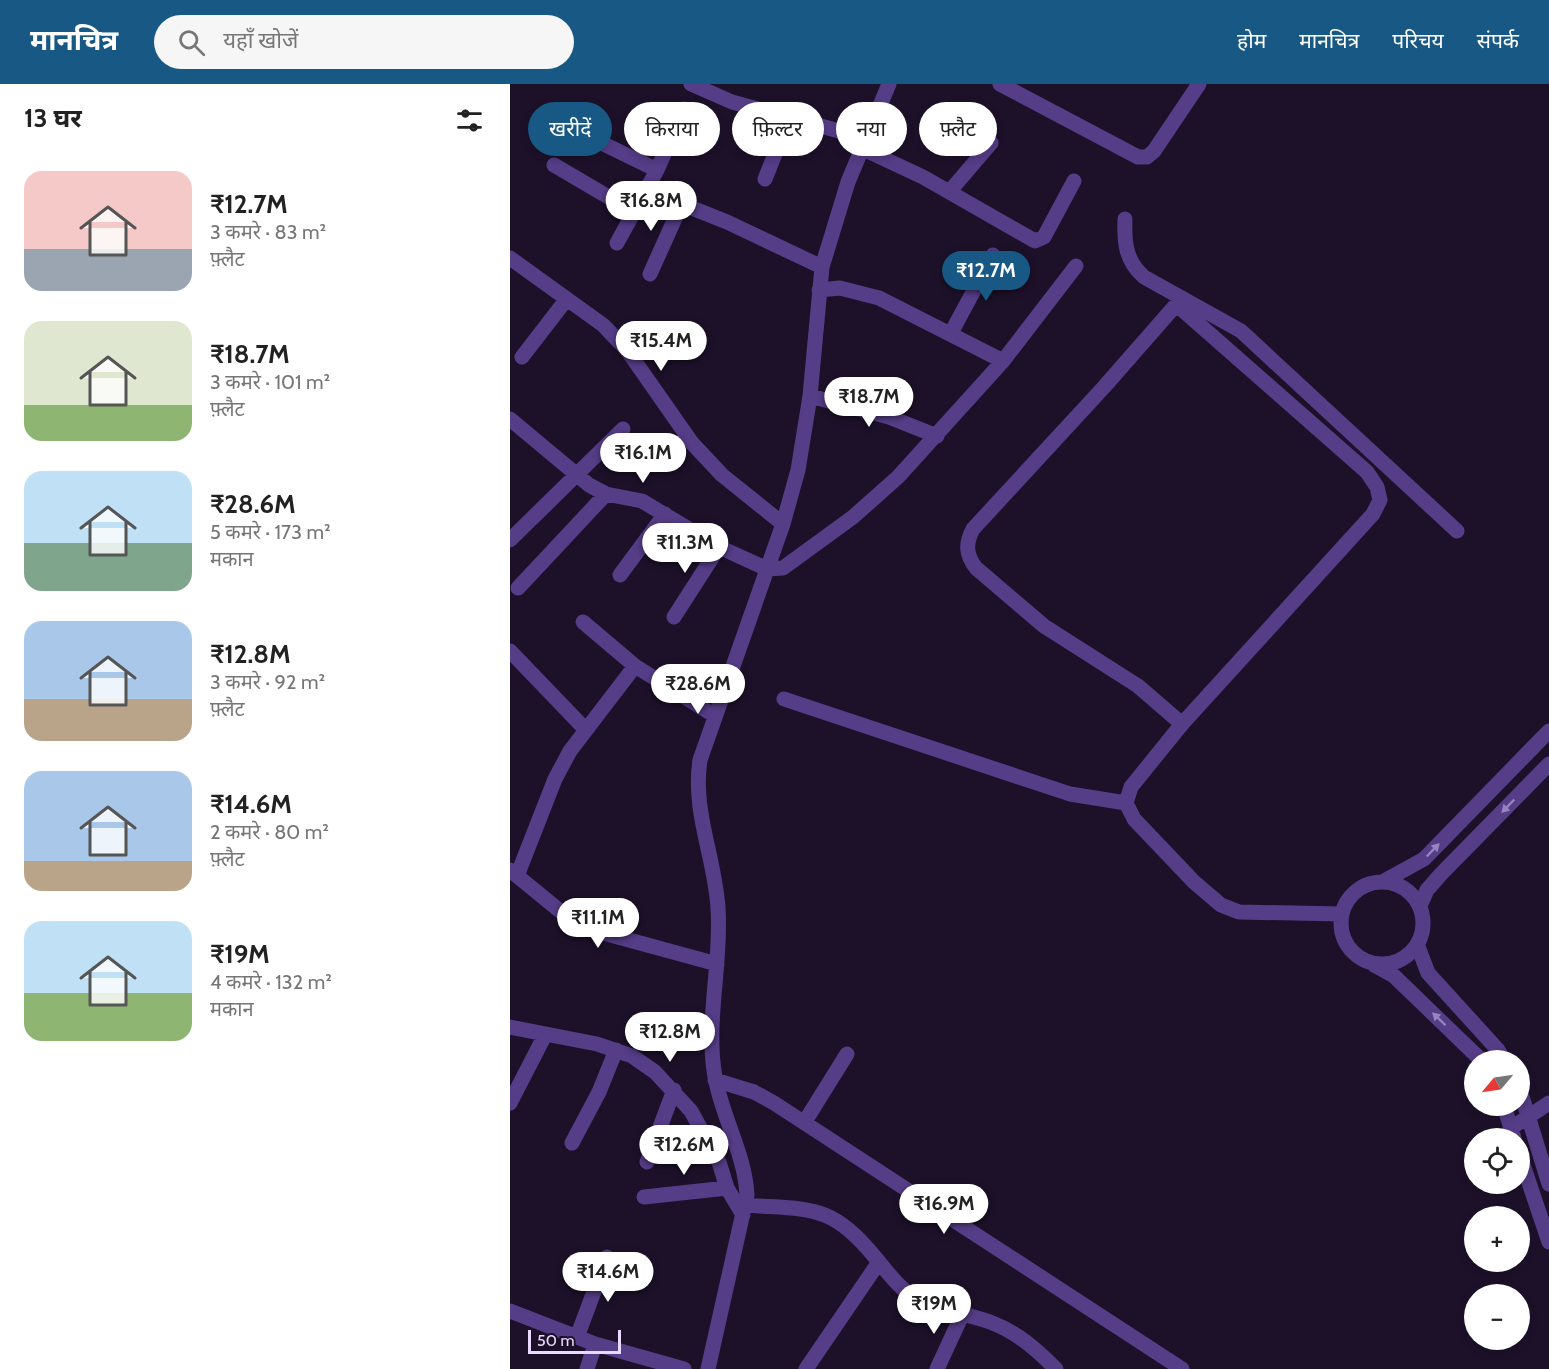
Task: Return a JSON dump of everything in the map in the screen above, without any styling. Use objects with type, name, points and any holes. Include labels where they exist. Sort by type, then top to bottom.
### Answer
[{"type":"street","points":[[691,84],[732,102]]},
{"type":"street","points":[[881,102],[889,84]]},
{"type":"street","points":[[1000,84],[1138,157],[1147,157],[1154,151],[1199,84]]},
{"type":"street","points":[[612,148],[657,170]]},
{"type":"street","points":[[617,243],[663,156]]},
{"type":"street","points":[[765,178],[774,156]]},
{"type":"street","points":[[708,1369],[744,1210],[746,1175],[725,1118],[716,1080],[711,1033],[717,964],[718,911],[715,873],[698,805],[697,783],[700,760],[783,524],[798,470],[810,396],[822,267],[835,221],[858,156]]},
{"type":"street","points":[[887,156],[1039,241],[1044,237],[1074,181]]},
{"type":"street","points":[[950,191],[980,156]]},
{"type":"street","points":[[554,165],[634,212]]},
{"type":"street","points":[[647,190],[822,267]]},
{"type":"street","points":[[650,274],[681,205]]},
{"type":"street","points":[[1125,219],[1127,254],[1133,267],[1144,278],[1179,301],[1241,331],[1457,531]]},
{"type":"street","points":[[951,333],[993,255]]},
{"type":"street","points":[[510,258],[603,325],[627,350],[692,443],[722,475],[783,524]]},
{"type":"street","points":[[510,419],[589,485],[606,494],[642,501],[719,547],[767,569],[776,570],[790,564],[853,517],[898,477],[1003,361],[1076,266]]},
{"type":"street","points":[[819,290],[840,288],[859,290],[951,333],[1003,361]]},
{"type":"street","points":[[522,357],[566,300]]},
{"type":"street","points":[[1179,301],[973,529],[967,549],[976,568],[1044,626],[1138,686],[1182,724]]},
{"type":"street","points":[[1179,301],[1367,472],[1377,488],[1380,500],[1372,514],[1312,583],[1182,724],[1131,786],[1126,803],[1134,819],[1194,882],[1221,905],[1239,912],[1341,914]]},
{"type":"street","points":[[810,396],[889,417],[937,436]]},
{"type":"street","points":[[510,540],[623,429]]},
{"type":"street","points":[[518,588],[606,494]]},
{"type":"street","points":[[620,575],[665,514]]},
{"type":"street","points":[[675,617],[719,547]]},
{"type":"street","points":[[583,622],[635,666],[715,716]]},
{"type":"street","points":[[510,651],[585,729]]},
{"type":"street","points":[[635,666],[585,729],[555,779],[514,873],[571,920],[596,931],[717,964]]},
{"type":"street","points":[[784,699],[1070,794],[1126,803]]},
{"type":"street","points":[[1470,1050],[1394,976],[1354,953],[1345,941],[1341,928],[1341,914],[1354,892],[1363,886],[1384,881],[1424,859],[1549,731]]},
{"type":"street","points":[[1371,963],[1396,962],[1408,955],[1417,944],[1422,932],[1420,906],[1427,890],[1549,764]]},
{"type":"street","points":[[1384,881],[1398,885],[1412,894],[1420,906]]},
{"type":"street","points":[[1417,944],[1428,973],[1498,1050]]},
{"type":"street","points":[[510,1027],[597,1044],[632,1056],[648,1066],[674,1090],[691,1112],[719,1162],[727,1188],[744,1210]]},
{"type":"street","points":[[510,1102],[545,1035]]},
{"type":"street","points":[[572,1143],[599,1092],[616,1050]]},
{"type":"street","points":[[804,1123],[847,1054]]},
{"type":"street","points":[[716,1080],[754,1092],[804,1123],[1182,1369]]},
{"type":"street","points":[[647,1162],[674,1090]]},
{"type":"street","points":[[1517,1128],[1527,1117],[1549,1102]]},
{"type":"street","points":[[1527,1117],[1549,1184]]},
{"type":"street","points":[[1530,1185],[1549,1242]]},
{"type":"street","points":[[644,1197],[727,1188]]},
{"type":"street","points":[[744,1210],[801,1209],[827,1214],[844,1223],[914,1297],[962,1316],[988,1322],[1011,1331],[1035,1347],[1056,1369]]},
{"type":"street","points":[[577,1337],[607,1257]]},
{"type":"street","points":[[806,1369],[879,1262]]},
{"type":"street","points":[[510,1311],[595,1344],[684,1369]]},
{"type":"street","points":[[937,1369],[962,1316]]},
{"type":"street","points":[[587,1369],[595,1344]]}]
